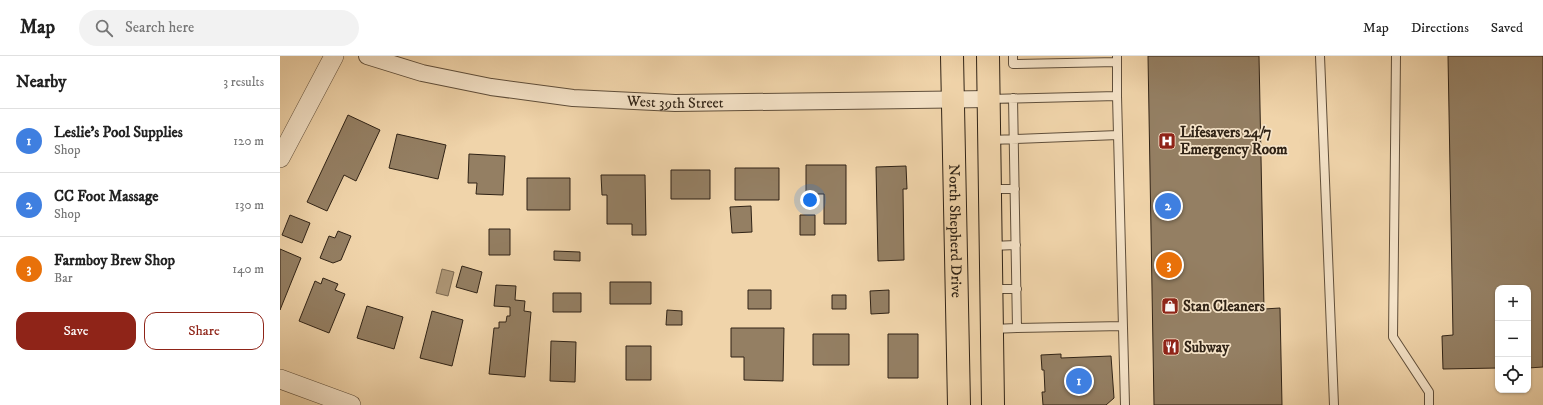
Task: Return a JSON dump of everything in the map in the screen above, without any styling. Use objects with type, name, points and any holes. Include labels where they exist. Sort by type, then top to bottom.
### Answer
[{"type":"main road","name":"North Shepherd Drive","points":[[952,56],[959,405]]},
{"type":"main road","points":[[988,56],[993,405]]},
{"type":"street","points":[[280,158],[334,56]]},
{"type":"street","name":"West 39th Street","points":[[366,56],[422,73],[491,87],[573,98],[675,103],[989,99]]},
{"type":"street","points":[[280,379],[351,405]]},
{"type":"lane","points":[[1013,56],[1013,64],[1117,59],[1125,405]]},
{"type":"lane","points":[[1320,56],[1334,405]]},
{"type":"lane","points":[[1396,56],[1393,337],[1429,392],[1429,405]]},
{"type":"lane","points":[[989,99],[1117,96]]},
{"type":"lane","points":[[1013,98],[1017,328]]},
{"type":"lane","points":[[990,140],[1118,135]]},
{"type":"lane","points":[[990,189],[1015,189]]},
{"type":"lane","points":[[991,246],[1016,245]]},
{"type":"lane","points":[[991,289],[1017,289]]},
{"type":"lane","points":[[992,329],[1123,326]]},
{"type":"shaded area","points":[[442,269],[454,272],[448,296],[436,293]]},
{"type":"building","points":[[1148,56],[1259,56],[1264,309],[1280,308],[1282,405],[1154,405]]},
{"type":"building","points":[[1448,56],[1543,56],[1543,367],[1531,368],[1531,285],[1495,285],[1495,368],[1443,369],[1442,336],[1453,335]]},
{"type":"building","points":[[348,115],[380,130],[356,181],[344,175],[327,211],[307,202]]},
{"type":"building","points":[[397,134],[446,145],[438,179],[389,168]]},
{"type":"building","points":[[469,154],[505,156],[503,195],[476,194],[477,183],[468,183]]},
{"type":"building","points":[[806,165],[846,165],[846,224],[824,224],[824,194],[806,194]]},
{"type":"building","points":[[906,166],[907,189],[903,189],[904,260],[878,261],[876,167]]},
{"type":"building","points":[[735,168],[779,168],[779,200],[735,200]]},
{"type":"building","points":[[671,170],[710,170],[710,199],[671,199]]},
{"type":"building","points":[[601,175],[645,175],[646,235],[632,235],[632,224],[607,224],[607,195],[602,195]]},
{"type":"building","points":[[527,178],[570,178],[570,210],[527,210]]},
{"type":"building","points":[[751,206],[752,232],[732,233],[730,207]]},
{"type":"building","points":[[290,215],[310,223],[302,243],[282,235]]},
{"type":"building","points":[[800,215],[815,215],[815,235],[800,235]]},
{"type":"building","points":[[489,229],[510,229],[510,255],[489,255]]},
{"type":"building","points":[[338,231],[351,236],[341,260],[333,263],[320,258],[329,236],[335,238]]},
{"type":"building","points":[[280,249],[301,258],[280,310]]},
{"type":"building","points":[[554,251],[580,252],[580,261],[554,260]]},
{"type":"building","points":[[462,266],[482,272],[477,293],[456,287]]},
{"type":"building","points":[[323,278],[338,284],[335,290],[345,294],[329,333],[299,321],[315,281],[321,284]]},
{"type":"building","points":[[610,282],[651,282],[651,304],[610,304]]},
{"type":"building","points":[[496,285],[516,286],[515,300],[525,301],[524,311],[531,312],[525,377],[489,374],[494,328],[499,328],[499,322],[506,322],[507,316],[510,316],[510,307],[494,306]]},
{"type":"building","points":[[748,290],[771,290],[771,309],[748,309]]},
{"type":"building","points":[[889,290],[889,313],[871,314],[870,291]]},
{"type":"building","points":[[553,293],[581,293],[581,312],[553,312]]},
{"type":"building","points":[[832,295],[846,295],[846,309],[832,309]]},
{"type":"building","points":[[367,306],[403,317],[394,349],[357,338]]},
{"type":"building","points":[[667,310],[682,311],[682,325],[666,325]]},
{"type":"building","points":[[432,311],[463,320],[452,366],[420,358]]},
{"type":"building","points":[[731,328],[784,328],[783,381],[744,380],[744,357],[731,357]]},
{"type":"building","points":[[813,334],[849,334],[849,365],[813,365]]},
{"type":"building","points":[[888,334],[918,334],[918,378],[888,378]]},
{"type":"building","points":[[551,341],[576,342],[575,382],[550,381]]},
{"type":"building","points":[[626,346],[651,346],[651,380],[626,380]]},
{"type":"building","points":[[1061,354],[1061,358],[1111,356],[1114,398],[1106,405],[1043,405],[1042,392],[1045,392],[1044,370],[1042,370],[1041,355]]},
{"type":"place","name":"Lifesavers 24/7 Emergency Room","points":[[1167,141]]},
{"type":"place","name":"CC Foot Massage","points":[[1168,206]]},
{"type":"place","name":"Farmboy Brew Shop","points":[[1169,265]]},
{"type":"place","name":"Stan Cleaners","points":[[1170,306]]},
{"type":"place","name":"Subway","points":[[1171,347]]},
{"type":"place","name":"Leslie's Pool Supplies","points":[[1079,381]]}]
